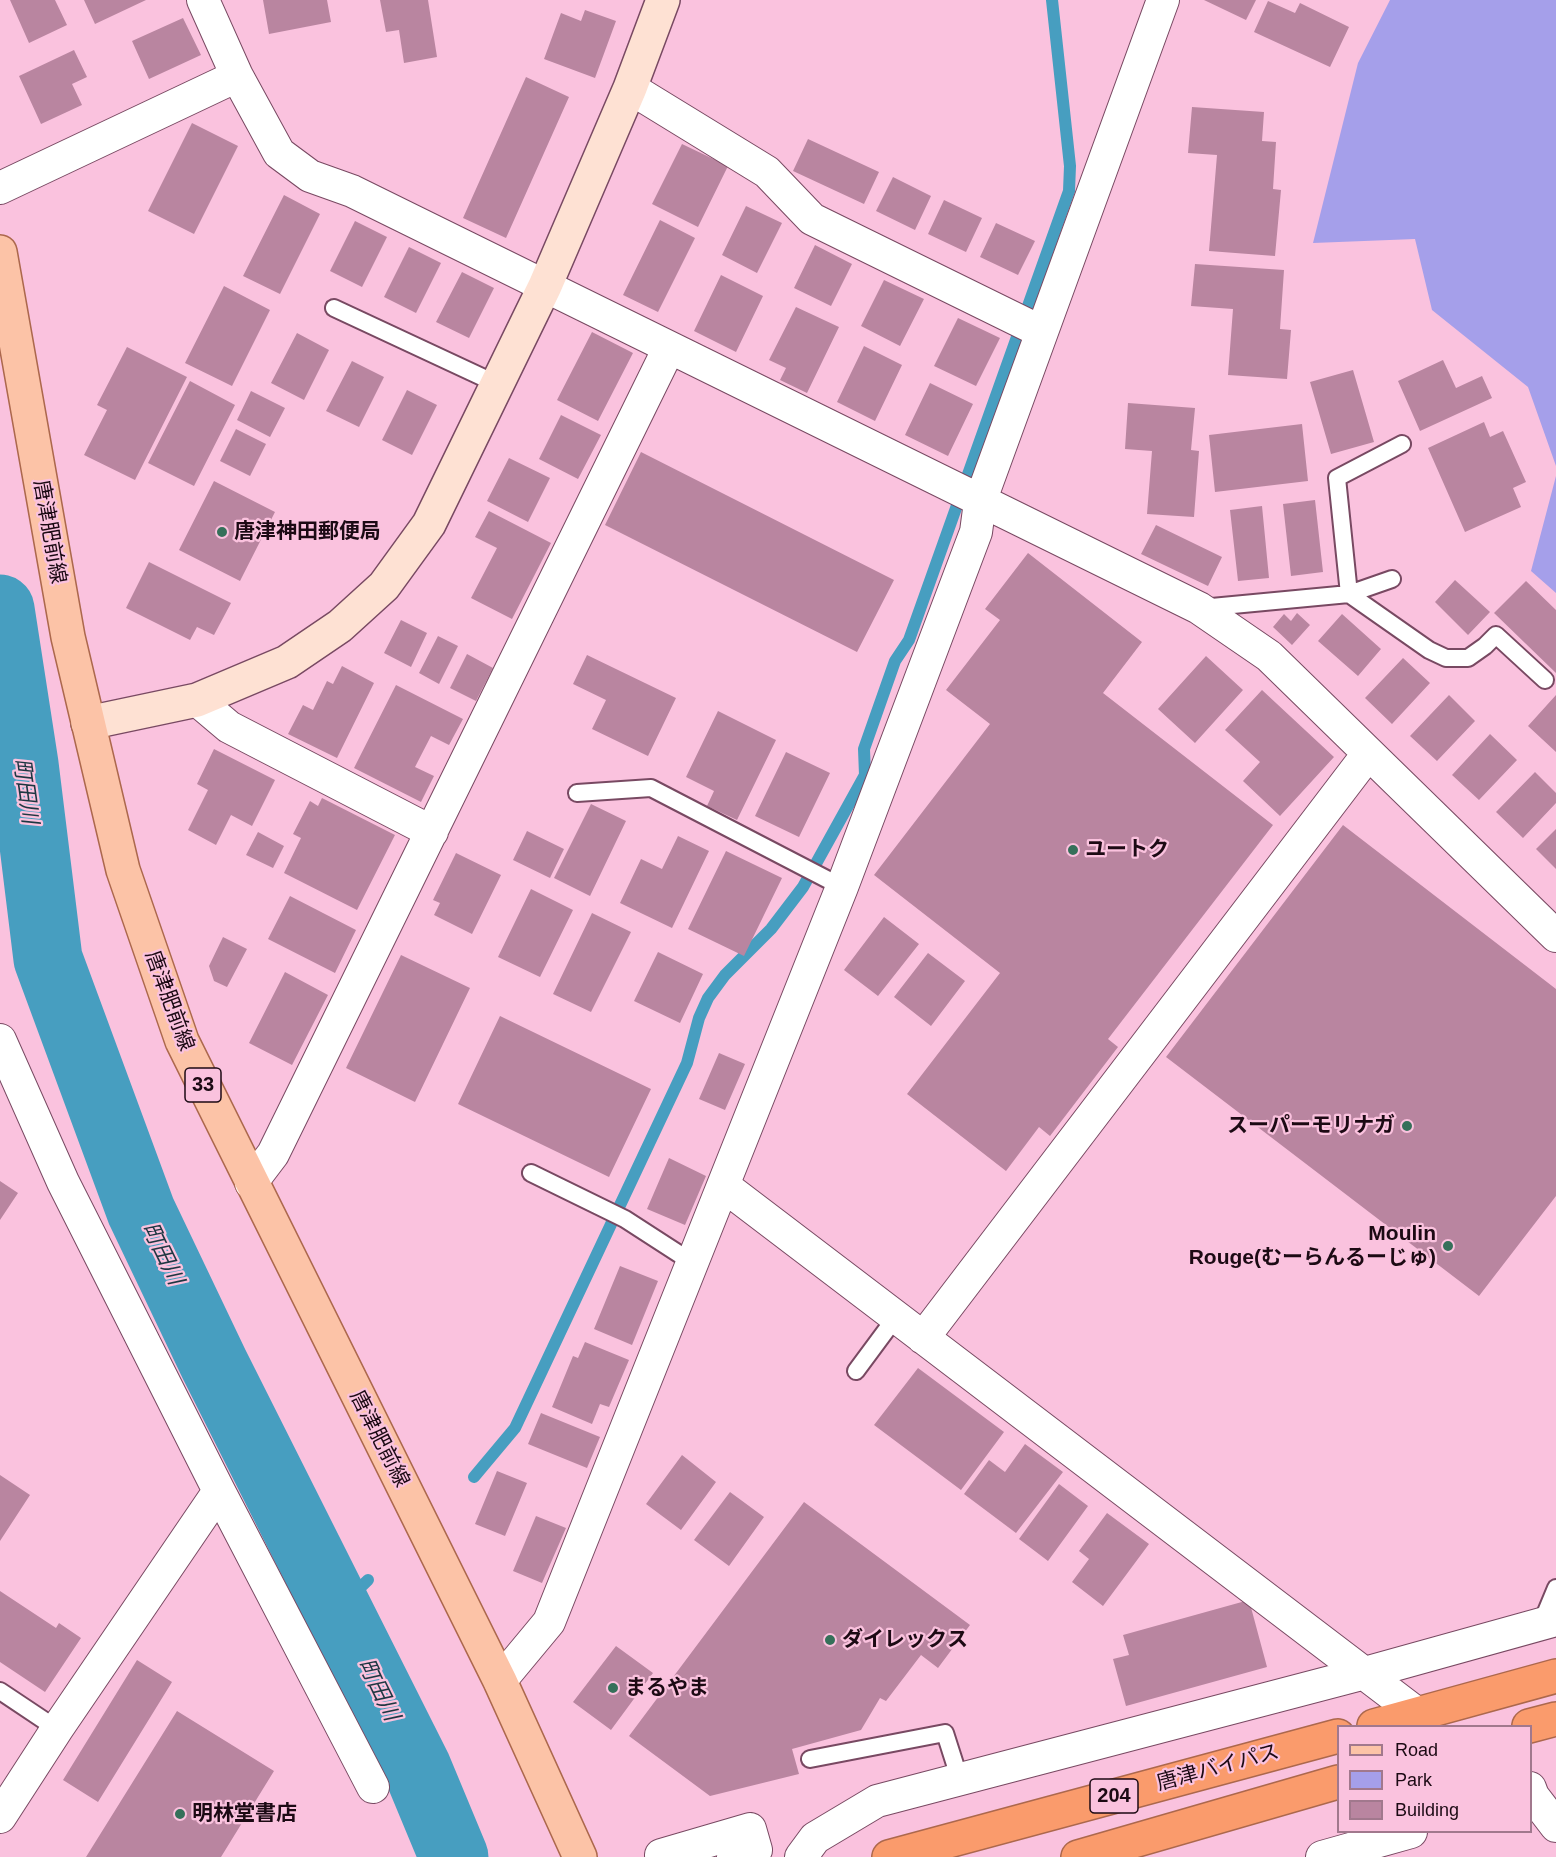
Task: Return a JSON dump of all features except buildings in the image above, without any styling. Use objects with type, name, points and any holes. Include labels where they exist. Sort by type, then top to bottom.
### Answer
[{"type":"highway","points":[[1378,1725],[1556,1676]]},
{"type":"highway","points":[[1532,1725],[1556,1719]]},
{"type":"highway","name":"唐津バイパス","points":[[889,1857],[1337,1736]]},
{"type":"highway","name":"204","points":[[1098,1854],[1337,1782]]},
{"type":"main road","name":"唐津肥前線","points":[[0,252],[68,637],[123,870],[182,1041],[500,1681],[580,1857]]},
{"type":"street","points":[[202,0],[237,76],[279,153],[310,176],[352,191],[951,488],[1199,608],[1269,656],[1556,936]]},
{"type":"street","points":[[88,723],[197,700],[287,662],[340,626],[384,586],[429,524],[544,286],[630,88],[663,0]]},
{"type":"street","points":[[500,1681],[549,1622],[724,1186],[834,883],[976,532],[980,502],[1160,1]]},
{"type":"street","points":[[0,188],[237,76]]},
{"type":"street","points":[[630,88],[767,172],[812,219],[1042,332]]},
{"type":"street","points":[[251,1183],[273,1154],[669,348]]},
{"type":"street","points":[[197,700],[229,727],[432,831]]},
{"type":"street","points":[[923,1338],[1368,754]]},
{"type":"street","points":[[0,1040],[63,1182],[219,1491],[373,1787]]},
{"type":"street","points":[[724,1186],[1419,1715]]},
{"type":"street","points":[[0,1817],[219,1491]]},
{"type":"street","points":[[801,1857],[815,1838],[877,1801],[1365,1673],[1549,1622]]},
{"type":"street","points":[[1537,1793],[1556,1826]]},
{"type":"street","points":[[661,1855],[750,1829],[756,1850],[733,1857]]},
{"type":"street","points":[[1322,1857],[1407,1833]]},
{"type":"lane","points":[[334,308],[497,384]]},
{"type":"lane","points":[[1402,444],[1337,478],[1349,594],[1429,650],[1446,658],[1468,658],[1496,635],[1545,680]]},
{"type":"lane","points":[[1199,608],[1349,594],[1392,579]]},
{"type":"lane","points":[[577,793],[651,788],[834,883]]},
{"type":"lane","points":[[531,1173],[625,1219],[693,1263]]},
{"type":"lane","points":[[856,1371],[896,1317]]},
{"type":"lane","points":[[1549,1622],[1556,1588]]},
{"type":"lane","points":[[0,1691],[57,1729]]},
{"type":"lane","points":[[810,1759],[945,1733],[960,1780]]},
{"type":"green space","points":[[1390,0],[1556,0],[1556,466],[1528,387],[1432,310],[1415,239],[1313,243],[1358,63]]},
{"type":"green space","points":[[1556,476],[1556,593],[1531,571]]},
{"type":"waterway","points":[[474,1477],[515,1428],[687,1063],[699,1018],[708,998],[725,975],[771,929],[803,887],[865,775],[864,749],[895,661],[909,640],[1069,191],[1070,166],[1052,0]]},
{"type":"waterway","name":"町田川","points":[[0,609],[24,764],[48,959],[141,1211],[214,1364],[417,1768],[454,1857]]},
{"type":"waterway","points":[[337,1610],[368,1580]]},
{"type":"place","name":"唐津神田郵便局","points":[[222,532]]},
{"type":"place","name":"ユートク","points":[[1073,850]]},
{"type":"place","name":"スーパーモリナガ","points":[[1407,1126]]},
{"type":"place","name":"Moulin Rouge(むーらんるーじゅ)","points":[[1448,1246]]},
{"type":"place","name":"ダイレックス","points":[[830,1640]]},
{"type":"place","name":"まるやま","points":[[613,1688]]},
{"type":"place","name":"明林堂書店","points":[[180,1814]]}]
